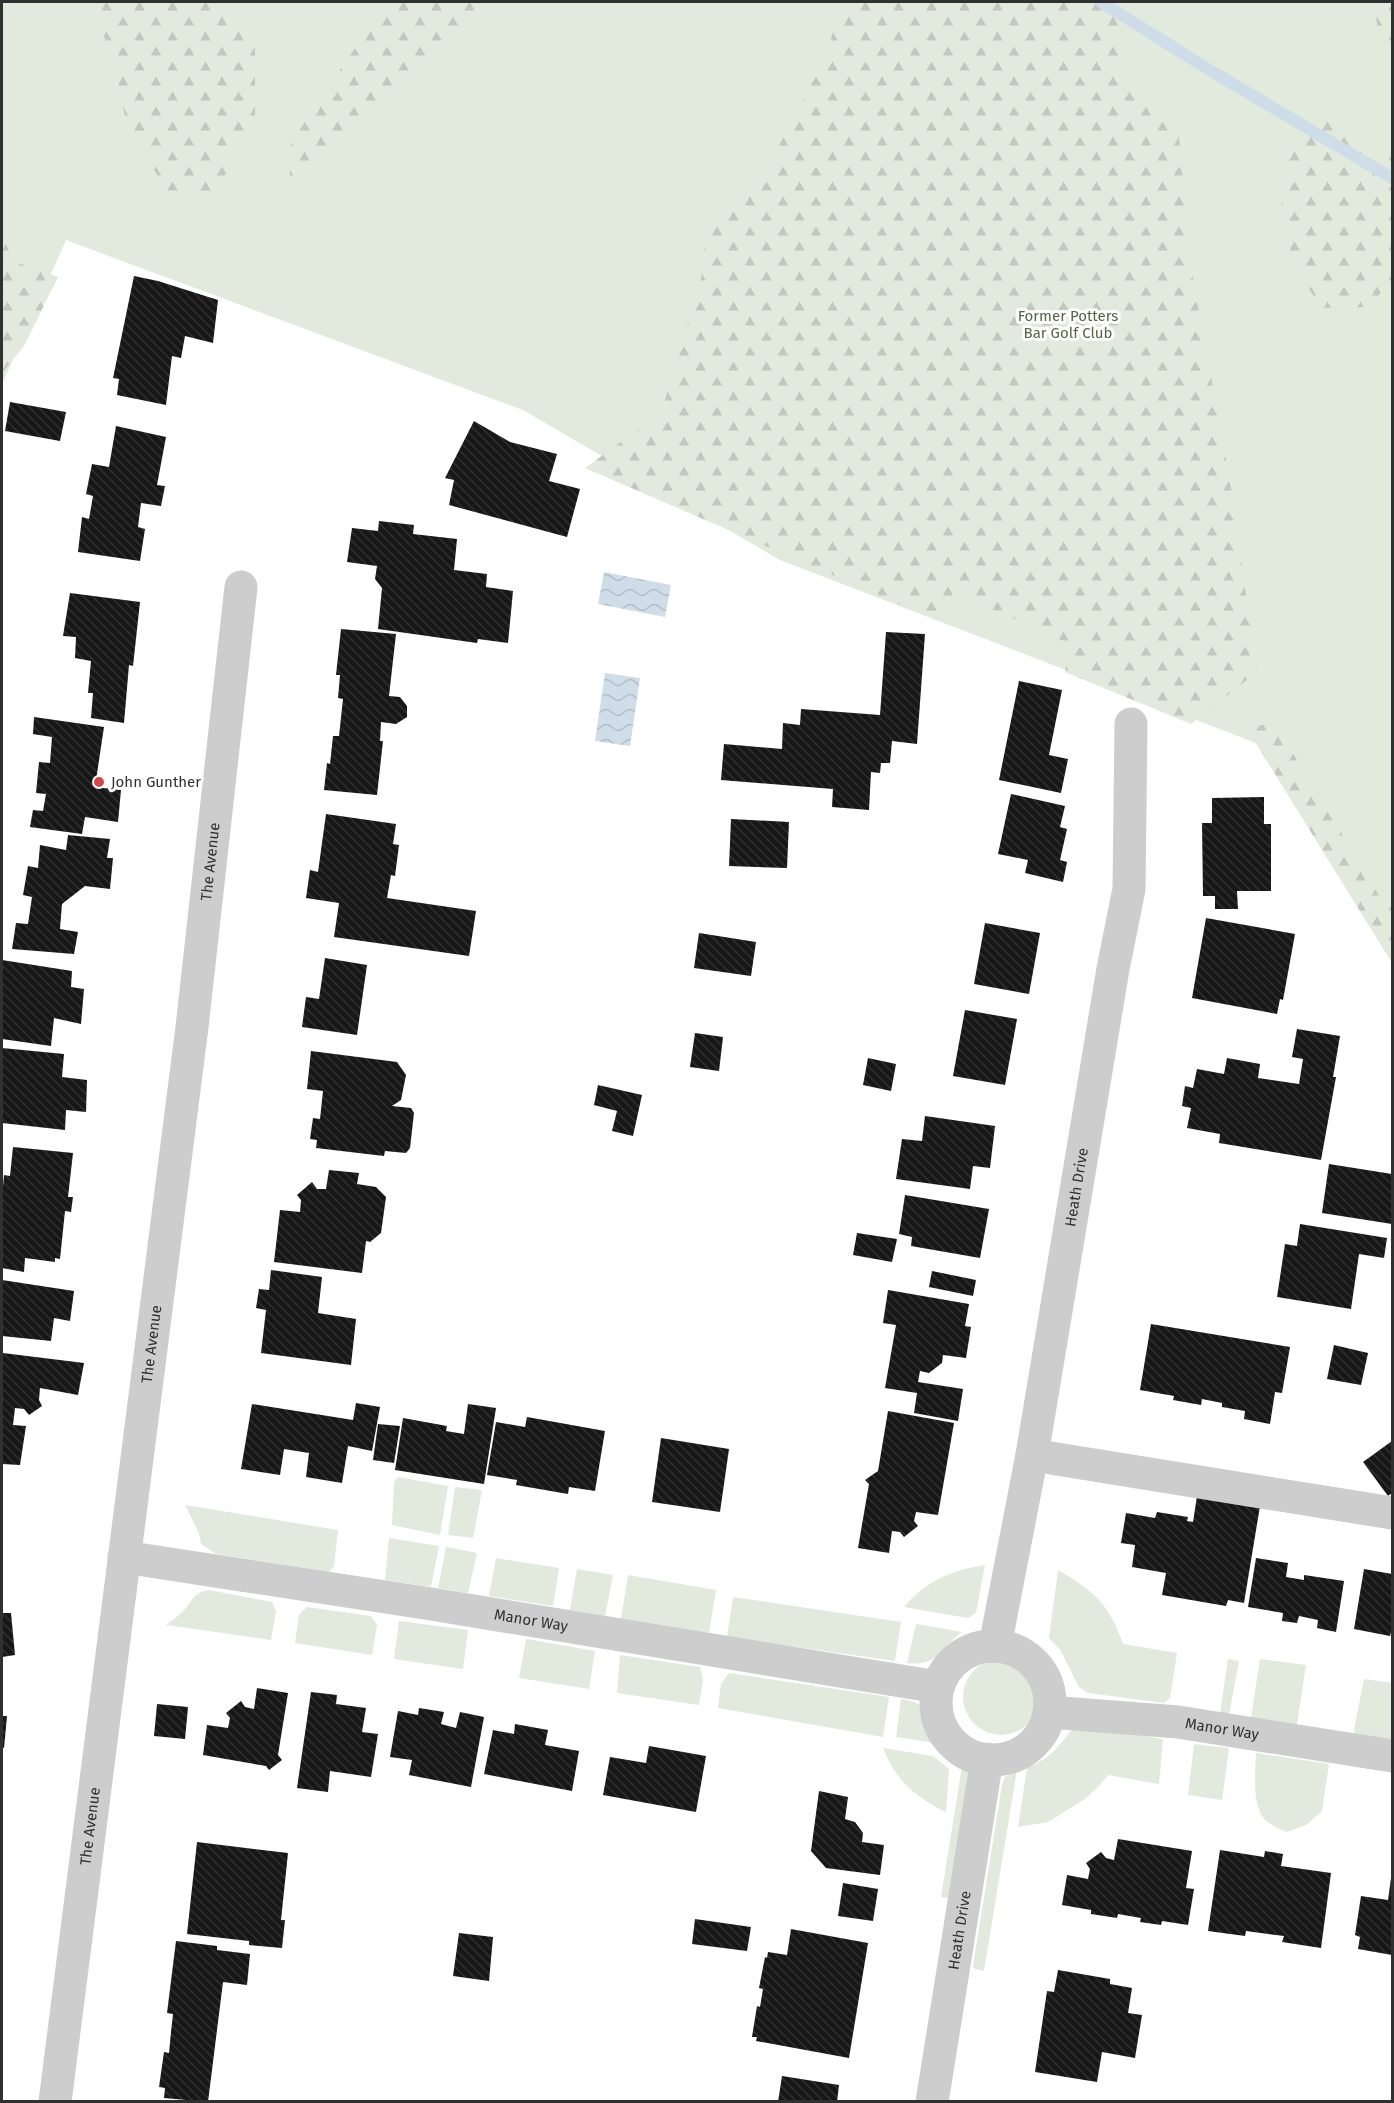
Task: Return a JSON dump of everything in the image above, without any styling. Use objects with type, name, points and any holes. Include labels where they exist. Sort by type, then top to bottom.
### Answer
[{"type":"street","name":"The Avenue","points":[[55,2102],[192,1027],[241,587]]},
{"type":"street","name":"Heath Drive","points":[[995,1646],[1032,1455],[1113,969],[1130,889],[1131,724]]},
{"type":"street","points":[[1032,1455],[1392,1513]]},
{"type":"street","name":"Manor Way","points":[[124,1557],[431,1604],[938,1687]]},
{"type":"street","points":[[995,1646],[1014,1650],[1031,1660],[1043,1675],[1049,1693],[1049,1712],[1044,1728],[1034,1743],[1020,1753],[1004,1759],[987,1760],[972,1756],[948,1737],[940,1724],[937,1709],[938,1687],[952,1665],[964,1654],[979,1647],[995,1646]]},
{"type":"street","name":"Manor Way","points":[[1049,1712],[1178,1722],[1392,1756]]},
{"type":"street","name":"Heath Drive","points":[[932,2102],[987,1760]]},
{"type":"green space","name":"Former Potters Bar Golf Club","points":[[2,2],[1392,2],[1392,931],[1269,748],[780,560],[523,410],[66,240],[2,384]]},
{"type":"green space","points":[[85,2],[224,2],[255,47],[255,121],[212,198],[170,196],[127,126],[111,50]]},
{"type":"green space","points":[[388,2],[490,2],[419,76],[289,188],[291,144],[324,92]]},
{"type":"green space","points":[[840,2],[1119,2],[1121,67],[1178,127],[1191,268],[1230,481],[1257,672],[1191,724],[1065,672],[1070,644],[954,592],[939,621],[585,468],[661,413],[701,280],[707,221],[768,167],[828,52]]},
{"type":"green space","points":[[1380,2],[1392,2],[1392,55],[1380,48],[1375,7]]},
{"type":"green space","points":[[1322,117],[1392,157],[1392,280],[1368,307],[1322,308],[1295,269],[1280,214],[1290,142]]},
{"type":"green space","points":[[2,235],[13,261],[58,277],[24,346],[2,373]]},
{"type":"green space","points":[[1274,722],[1383,902],[1392,890],[1392,963],[1247,729]]},
{"type":"green space","points":[[398,1477],[448,1486],[440,1535],[392,1525],[394,1482]]},
{"type":"green space","points":[[455,1487],[482,1490],[473,1538],[448,1535]]},
{"type":"green space","points":[[185,1505],[338,1530],[334,1566],[329,1572],[216,1554],[201,1544],[199,1533]]},
{"type":"green space","points":[[389,1538],[439,1546],[431,1587],[385,1580]]},
{"type":"green space","points":[[446,1547],[477,1553],[468,1593],[438,1588]]},
{"type":"green space","points":[[496,1558],[559,1568],[553,1606],[489,1596]]},
{"type":"green space","points":[[985,1565],[976,1613],[968,1618],[904,1607],[921,1590],[940,1578],[961,1570]]},
{"type":"green space","points":[[577,1569],[613,1575],[605,1616],[570,1610]]},
{"type":"green space","points":[[1058,1570],[1099,1600],[1118,1630],[1123,1644],[1177,1653],[1170,1698],[1164,1703],[1088,1693],[1079,1687],[1061,1651],[1049,1638]]},
{"type":"green space","points":[[628,1575],[716,1590],[709,1633],[621,1619]]},
{"type":"green space","points":[[209,1590],[272,1602],[276,1612],[271,1640],[166,1625],[186,1608],[193,1598]]},
{"type":"green space","points":[[733,1597],[901,1622],[895,1661],[727,1637]]},
{"type":"green space","points":[[307,1607],[371,1616],[377,1625],[372,1655],[295,1643],[299,1615]]},
{"type":"green space","points":[[399,1621],[468,1630],[463,1669],[394,1659]]},
{"type":"green space","points":[[916,1624],[962,1632],[932,1659],[917,1664],[907,1663]]},
{"type":"green space","points":[[526,1639],[595,1651],[589,1689],[519,1678]]},
{"type":"green space","points":[[620,1655],[700,1667],[703,1680],[699,1705],[617,1693]]},
{"type":"green space","points":[[1001,1659],[1015,1662],[1028,1670],[1036,1683],[1039,1697],[1036,1711],[1028,1724],[1015,1732],[1001,1735],[987,1732],[974,1724],[966,1711],[963,1697],[966,1683],[974,1670],[987,1662]]},
{"type":"green space","points":[[1228,1659],[1239,1661],[1229,1715],[1220,1714]]},
{"type":"green space","points":[[1260,1659],[1306,1665],[1297,1725],[1251,1718]]},
{"type":"green space","points":[[729,1673],[889,1697],[883,1737],[718,1708],[721,1684]]},
{"type":"green space","points":[[1364,1679],[1392,1683],[1392,1741],[1355,1735]]},
{"type":"green space","points":[[901,1699],[920,1704],[925,1709],[942,1744],[896,1737]]},
{"type":"green space","points":[[1080,1725],[1163,1739],[1159,1784],[1108,1775],[1085,1799],[1048,1822],[1018,1827],[1027,1768],[1050,1755],[1070,1732]]},
{"type":"green space","points":[[1194,1744],[1229,1748],[1222,1800],[1188,1795]]},
{"type":"green space","points":[[883,1748],[933,1756],[949,1769],[946,1812],[916,1794],[900,1779]]},
{"type":"green space","points":[[1256,1753],[1329,1764],[1322,1811],[1306,1825],[1287,1832],[1263,1818],[1255,1791]]},
{"type":"green space","points":[[963,1760],[970,1764],[952,1894],[948,1898],[941,1897]]},
{"type":"green space","points":[[1017,1770],[984,1971],[975,1969],[973,1966],[1002,1785],[1005,1777]]},
{"type":"water","points":[[604,572],[671,585],[665,617],[598,604]]},
{"type":"water","points":[[605,673],[640,678],[630,746],[595,741]]},
{"type":"building","points":[[134,276],[218,300],[213,343],[185,336],[181,358],[172,356],[166,405],[117,395],[119,379],[113,378]]},
{"type":"building","points":[[10,402],[66,412],[60,441],[5,431]]},
{"type":"building","points":[[474,421],[510,442],[557,454],[549,481],[580,489],[567,537],[449,505],[454,480],[445,478]]},
{"type":"building","points":[[116,426],[166,437],[157,485],[165,486],[161,506],[141,503],[138,527],[145,529],[140,561],[78,552],[82,517],[89,519],[93,496],[86,494],[92,464],[109,467]]},
{"type":"building","points":[[379,521],[414,525],[413,534],[457,539],[454,570],[487,574],[486,587],[513,591],[508,643],[478,639],[477,643],[378,629],[382,588],[375,579],[377,566],[347,562],[352,528],[378,531]]},
{"type":"building","points":[[70,593],[140,602],[133,666],[129,665],[124,723],[91,718],[93,693],[88,693],[91,661],[75,658],[76,637],[63,636]]},
{"type":"building","points":[[341,629],[396,634],[389,696],[400,697],[407,706],[407,717],[396,724],[381,722],[380,741],[383,741],[377,795],[324,790],[333,736],[339,736],[343,699],[338,698],[340,675],[336,675]]},
{"type":"building","points":[[886,632],[925,634],[917,744],[892,741],[890,763],[881,763],[880,773],[871,772],[869,810],[832,807],[833,789],[721,780],[724,744],[782,749],[783,723],[800,725],[801,709],[880,715]]},
{"type":"building","points":[[1019,681],[1062,690],[1049,755],[1068,759],[1061,793],[999,780]]},
{"type":"building","points":[[34,717],[104,727],[95,787],[121,790],[118,822],[85,817],[82,834],[30,827],[33,810],[43,811],[46,794],[36,793],[39,762],[50,763],[52,737],[33,734]]},
{"type":"building","points":[[1011,794],[1065,806],[1060,827],[1067,829],[1060,860],[1067,862],[1063,882],[1025,873],[1028,860],[998,854]]},
{"type":"building","points":[[1264,797],[1264,824],[1271,824],[1271,891],[1237,891],[1238,909],[1215,909],[1215,896],[1203,896],[1202,823],[1212,823],[1212,798]]},
{"type":"building","points":[[326,814],[396,824],[393,844],[399,845],[395,876],[391,875],[387,898],[476,911],[469,956],[334,937],[339,903],[306,898],[310,870],[318,872]]},
{"type":"building","points":[[731,819],[789,822],[787,868],[729,866]]},
{"type":"building","points":[[68,835],[110,839],[107,858],[113,858],[110,889],[85,886],[62,904],[60,929],[78,932],[74,954],[12,949],[16,923],[28,924],[32,897],[23,895],[28,866],[38,868],[40,845],[66,850]]},
{"type":"building","points":[[1206,918],[1295,934],[1283,1000],[1280,999],[1277,1014],[1192,998]]},
{"type":"building","points":[[985,923],[1040,933],[1029,994],[974,984]]},
{"type":"building","points":[[699,933],[756,942],[751,976],[694,968]]},
{"type":"building","points":[[325,958],[367,965],[357,1035],[302,1027],[306,997],[319,999]]},
{"type":"building","points":[[2,960],[72,971],[71,987],[84,989],[81,1024],[54,1018],[51,1046],[2,1039]]},
{"type":"building","points":[[965,1010],[1017,1019],[1005,1085],[953,1076]]},
{"type":"building","points":[[1297,1029],[1340,1036],[1333,1077],[1336,1077],[1321,1160],[1219,1143],[1220,1134],[1187,1128],[1191,1108],[1182,1106],[1185,1086],[1193,1088],[1197,1069],[1224,1074],[1227,1058],[1260,1064],[1258,1078],[1299,1084],[1303,1059],[1292,1057]]},
{"type":"building","points":[[695,1033],[723,1037],[719,1071],[690,1067]]},
{"type":"building","points":[[2,1048],[64,1054],[62,1077],[87,1080],[86,1112],[66,1110],[65,1130],[2,1123]]},
{"type":"building","points":[[311,1051],[397,1062],[406,1075],[401,1100],[392,1106],[411,1108],[414,1113],[410,1148],[406,1153],[385,1151],[384,1156],[316,1148],[317,1140],[310,1139],[313,1118],[320,1119],[323,1091],[307,1089]]},
{"type":"building","points":[[868,1058],[896,1064],[891,1091],[863,1085]]},
{"type":"building","points":[[598,1085],[642,1095],[633,1136],[612,1131],[617,1111],[594,1105]]},
{"type":"building","points":[[925,1116],[995,1126],[990,1168],[973,1166],[970,1189],[896,1179],[902,1139],[922,1141]]},
{"type":"building","points":[[13,1147],[73,1153],[68,1197],[73,1197],[71,1212],[65,1211],[60,1259],[55,1258],[55,1262],[25,1258],[24,1272],[2,1268],[4,1175],[10,1176]]},
{"type":"building","points":[[1329,1164],[1392,1174],[1392,1224],[1322,1213]]},
{"type":"building","points":[[329,1170],[359,1173],[357,1184],[376,1187],[386,1197],[381,1233],[370,1242],[366,1241],[362,1273],[274,1262],[280,1210],[300,1212],[301,1200],[297,1195],[312,1182],[317,1189],[326,1189]]},
{"type":"building","points":[[905,1195],[989,1209],[980,1258],[911,1246],[912,1237],[899,1234]]},
{"type":"building","points":[[1300,1224],[1387,1238],[1384,1258],[1359,1254],[1351,1309],[1277,1297],[1285,1244],[1297,1246]]},
{"type":"building","points":[[857,1233],[897,1239],[892,1262],[853,1255]]},
{"type":"building","points":[[271,1270],[322,1277],[318,1313],[356,1319],[351,1365],[261,1353],[266,1310],[256,1308],[259,1289],[269,1290]]},
{"type":"building","points":[[932,1271],[976,1280],[973,1296],[929,1287]]},
{"type":"building","points":[[2,1280],[74,1291],[70,1321],[54,1318],[51,1341],[2,1336]]},
{"type":"building","points":[[888,1290],[969,1304],[965,1326],[971,1327],[966,1358],[943,1355],[942,1363],[929,1373],[920,1371],[918,1382],[963,1389],[958,1421],[914,1413],[917,1393],[885,1388],[896,1325],[883,1323]]},
{"type":"building","points":[[1151,1324],[1290,1347],[1282,1393],[1275,1392],[1270,1424],[1244,1419],[1245,1411],[1222,1407],[1222,1403],[1202,1399],[1201,1405],[1173,1400],[1174,1396],[1140,1390]]},
{"type":"building","points":[[1334,1345],[1368,1353],[1361,1385],[1327,1379]]},
{"type":"building","points":[[2,1350],[3,1353],[84,1363],[78,1395],[40,1388],[39,1400],[42,1406],[29,1415],[24,1409],[15,1408],[13,1425],[26,1426],[20,1465],[2,1464]]},
{"type":"building","points":[[356,1403],[380,1407],[372,1451],[348,1446],[342,1483],[306,1477],[309,1453],[284,1449],[280,1475],[241,1469],[252,1404],[353,1420]]},
{"type":"building","points":[[468,1404],[496,1408],[484,1484],[395,1470],[403,1418],[447,1426],[446,1431],[464,1434]]},
{"type":"building","points":[[888,1411],[954,1423],[938,1515],[916,1512],[914,1521],[918,1526],[904,1537],[900,1532],[892,1531],[889,1553],[858,1548],[869,1484],[865,1480],[878,1471]]},
{"type":"building","points":[[527,1417],[605,1431],[595,1491],[569,1487],[568,1494],[516,1485],[517,1480],[487,1475],[496,1422],[525,1427]]},
{"type":"building","points":[[378,1424],[400,1426],[394,1463],[373,1460]]},
{"type":"building","points":[[661,1438],[729,1449],[720,1512],[652,1502]]},
{"type":"building","points":[[1392,1441],[1392,1493],[1388,1496],[1363,1462]]},
{"type":"building","points":[[1197,1496],[1260,1506],[1244,1603],[1228,1600],[1226,1606],[1162,1595],[1166,1573],[1132,1567],[1135,1545],[1121,1543],[1126,1513],[1155,1518],[1157,1512],[1188,1517],[1187,1521],[1193,1522]]},
{"type":"building","points":[[1256,1558],[1288,1563],[1286,1577],[1304,1580],[1304,1575],[1344,1581],[1336,1632],[1317,1628],[1318,1620],[1299,1616],[1297,1623],[1282,1621],[1283,1613],[1248,1607]]},
{"type":"building","points":[[1364,1569],[1392,1574],[1390,1636],[1354,1629]]},
{"type":"building","points":[[2,1613],[11,1613],[15,1655],[2,1657]]},
{"type":"building","points":[[257,1688],[288,1693],[278,1755],[282,1760],[269,1770],[266,1766],[203,1755],[207,1725],[228,1728],[230,1718],[226,1713],[241,1701],[245,1707],[254,1709]]},
{"type":"building","points":[[311,1692],[337,1695],[336,1704],[366,1708],[362,1732],[378,1734],[371,1777],[330,1771],[328,1792],[297,1788]]},
{"type":"building","points":[[157,1704],[188,1707],[185,1739],[154,1736]]},
{"type":"building","points":[[419,1708],[444,1712],[441,1724],[456,1728],[460,1712],[484,1717],[471,1787],[409,1775],[412,1760],[390,1757],[398,1711],[418,1715]]},
{"type":"building","points":[[2,1716],[7,1716],[4,1748],[2,1747]]},
{"type":"building","points":[[515,1724],[548,1730],[545,1745],[579,1751],[572,1791],[484,1774],[493,1730],[514,1734]]},
{"type":"building","points":[[649,1746],[706,1756],[696,1812],[603,1795],[610,1757],[646,1763]]},
{"type":"building","points":[[819,1791],[848,1797],[845,1819],[855,1822],[863,1833],[862,1842],[884,1845],[880,1875],[826,1868],[811,1851]]},
{"type":"building","points":[[1118,1839],[1192,1851],[1186,1888],[1194,1889],[1188,1925],[1162,1921],[1161,1925],[1140,1922],[1141,1918],[1118,1914],[1117,1918],[1091,1914],[1091,1910],[1062,1905],[1067,1875],[1088,1879],[1090,1869],[1086,1863],[1101,1852],[1106,1858],[1114,1860]]},
{"type":"building","points":[[197,1842],[288,1853],[281,1920],[285,1920],[282,1948],[249,1945],[249,1941],[187,1934]]},
{"type":"building","points":[[1220,1850],[1264,1857],[1265,1851],[1283,1854],[1281,1866],[1331,1873],[1321,1948],[1282,1942],[1284,1936],[1246,1931],[1245,1936],[1208,1931]]},
{"type":"building","points":[[1391,1878],[1392,1955],[1358,1949],[1360,1937],[1355,1935],[1361,1896],[1388,1900]]},
{"type":"building","points":[[843,1883],[878,1889],[873,1921],[838,1916]]},
{"type":"building","points":[[695,1919],[751,1927],[747,1951],[692,1944]]},
{"type":"building","points":[[791,1929],[868,1943],[849,2058],[756,2041],[757,2037],[752,2037],[757,2006],[760,2007],[763,1989],[759,1988],[765,1957],[767,1958],[768,1952],[787,1955]]},
{"type":"building","points":[[459,1933],[493,1937],[489,1981],[453,1976]]},
{"type":"building","points":[[176,1941],[217,1946],[217,1950],[250,1954],[247,1985],[223,1982],[208,2102],[164,2098],[165,2088],[159,2087],[164,2052],[169,2053],[173,2014],[167,2013]]},
{"type":"building","points":[[1058,1970],[1110,1979],[1110,1984],[1132,1988],[1128,2013],[1142,2015],[1135,2058],[1102,2052],[1097,2082],[1035,2072],[1047,1991],[1054,1992]]},
{"type":"building","points":[[782,2076],[839,2085],[837,2102],[778,2102]]},
{"type":"waterway","points":[[1101,2],[1211,71],[1392,178]]},
{"type":"place","name":"John Gunther","points":[[99,782]]}]
